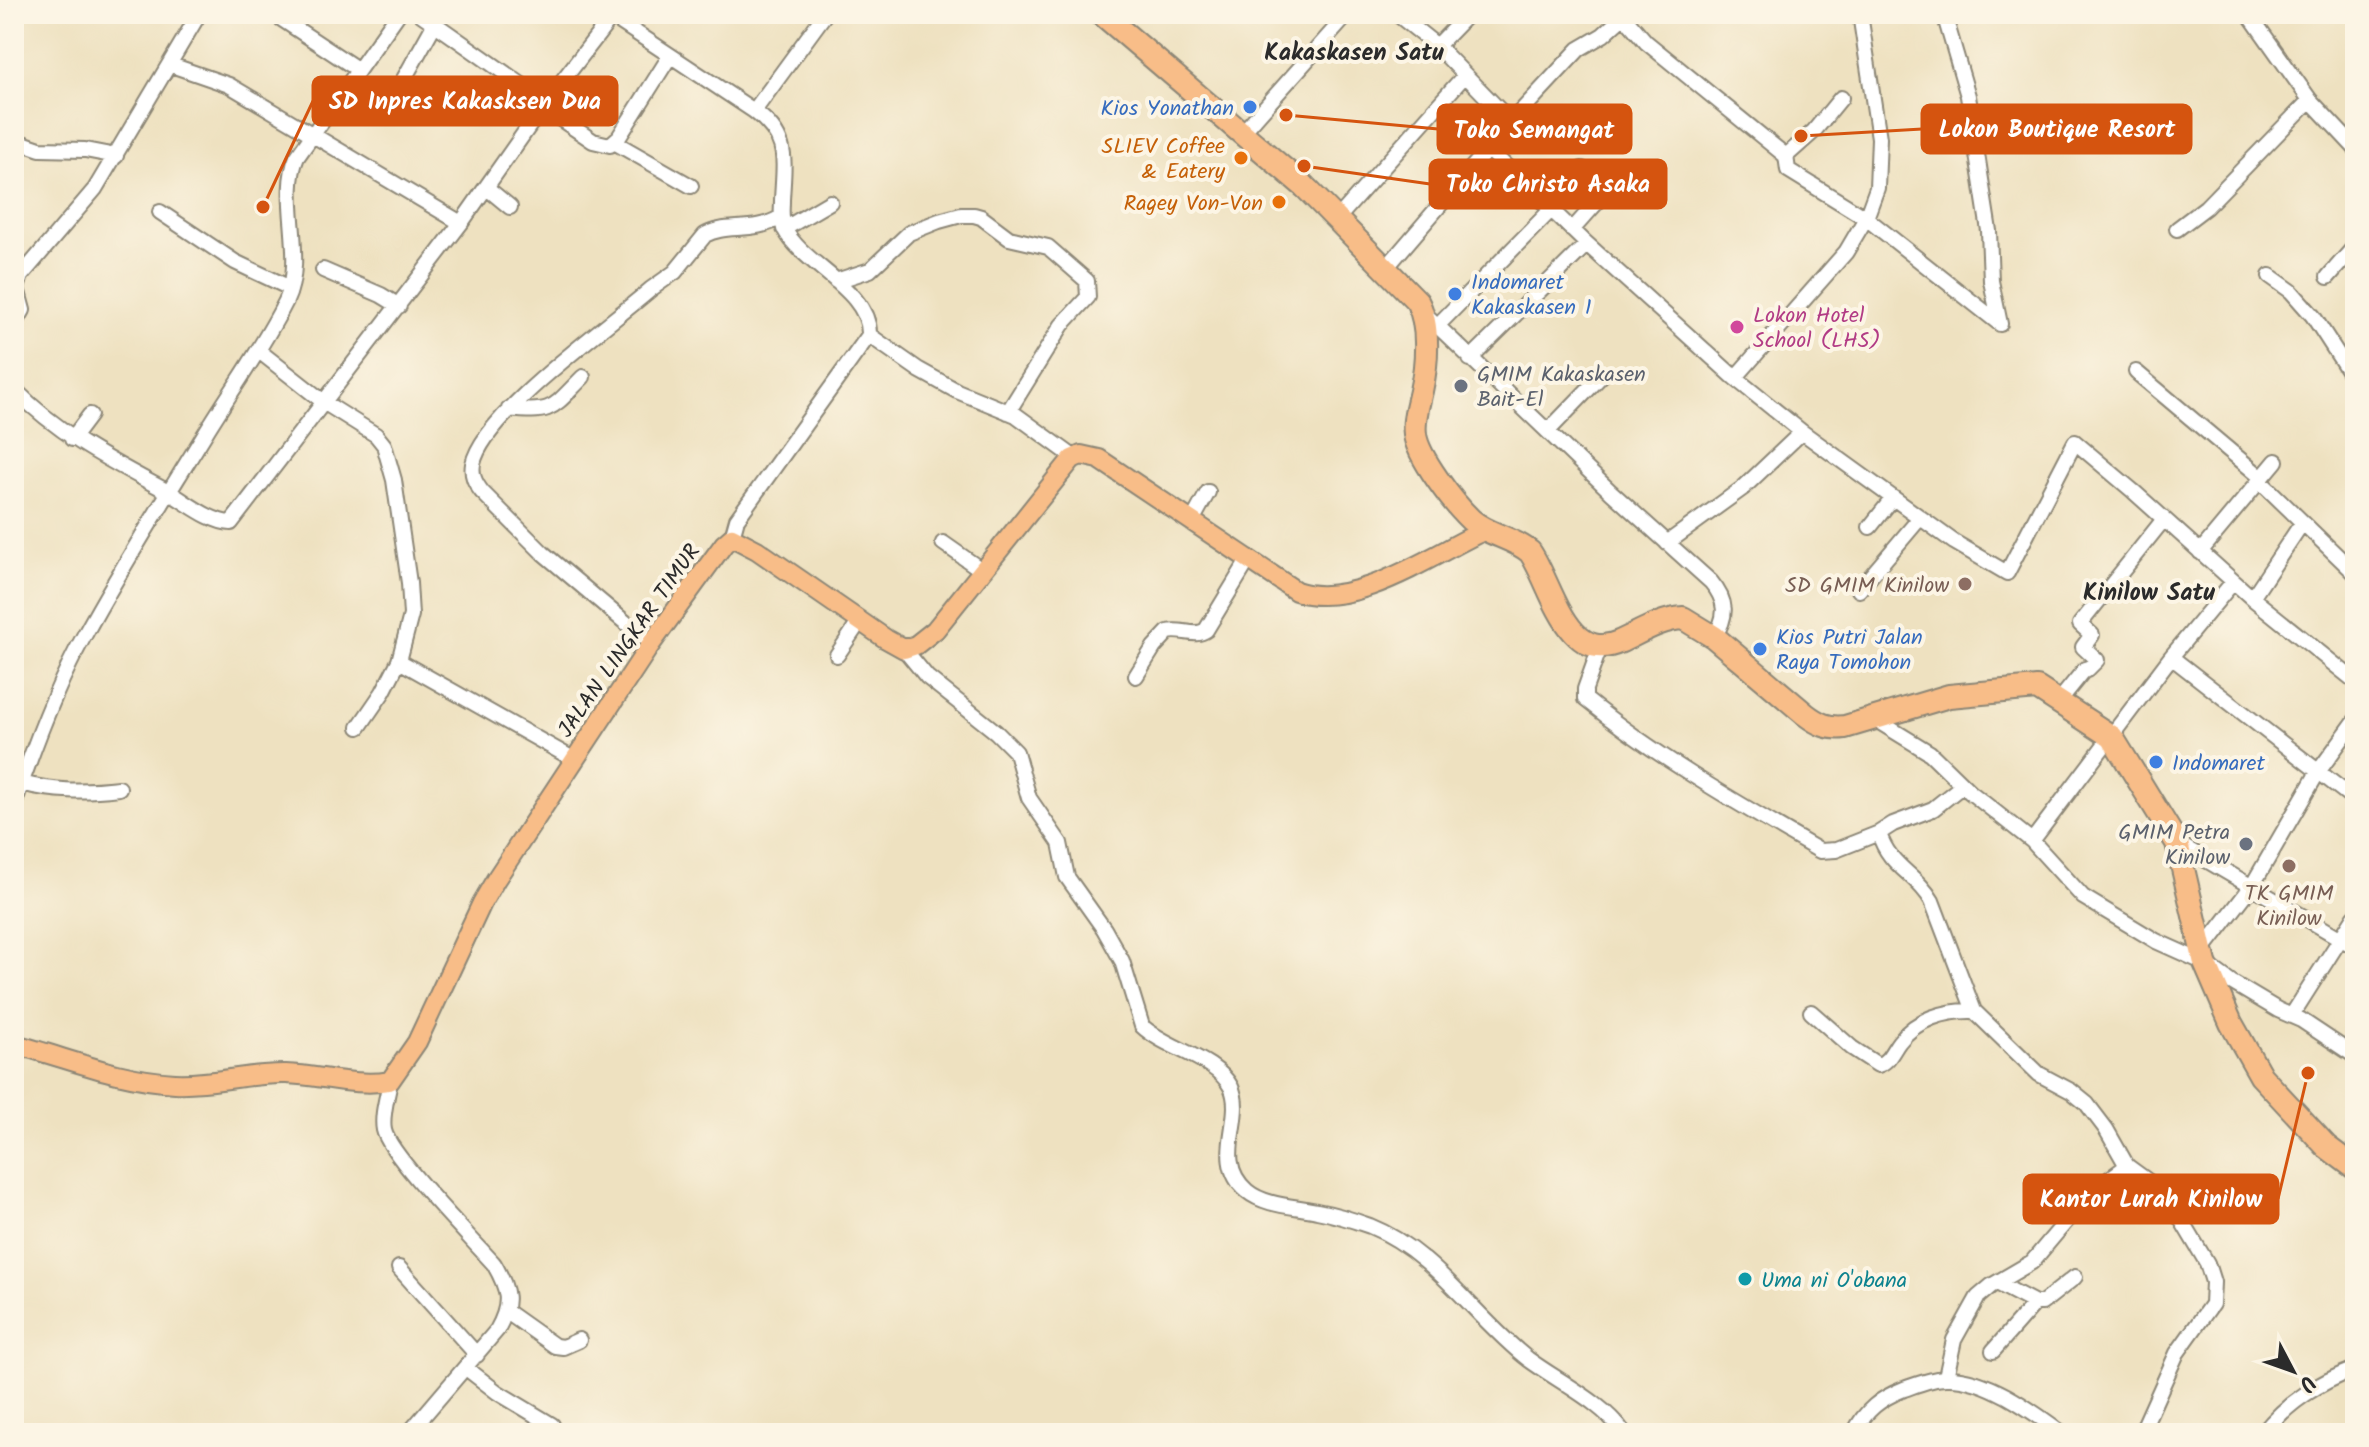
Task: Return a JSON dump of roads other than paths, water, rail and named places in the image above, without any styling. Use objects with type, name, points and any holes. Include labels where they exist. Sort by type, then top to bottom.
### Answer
[{"type":"highway","points":[[1102,14],[1305,187],[1417,301],[1430,319],[1414,427],[1418,448],[1464,512],[1475,534],[1518,543],[1530,552],[1572,632],[1587,645],[1608,647],[1683,618],[1714,637],[1819,724],[1832,729],[1949,696],[2037,688],[2112,737],[2177,843],[2205,956],[2231,1023],[2261,1076],[2327,1147],[2355,1168]]},
{"type":"main road","points":[[904,649],[916,645],[935,630],[1075,458],[1081,455],[1099,459],[1304,594],[1344,594],[1395,576],[1475,534]]},
{"type":"main road","name":"JALAN LINGKAR TIMUR","points":[[390,1081],[417,1042],[482,903],[651,644],[732,537],[757,550],[904,649]]},
{"type":"main road","points":[[14,1044],[85,1067],[177,1084],[255,1074],[305,1075],[372,1084],[390,1081]]},
{"type":"street","points":[[14,326],[23,310],[17,288],[21,276],[95,189],[199,14]]},
{"type":"street","points":[[274,14],[357,69]]},
{"type":"street","points":[[14,805],[80,645],[169,493],[259,351],[290,288],[295,243],[291,172],[297,157],[398,14]]},
{"type":"street","points":[[421,14],[593,141],[606,146],[614,142],[670,56]]},
{"type":"street","points":[[754,111],[825,14]]},
{"type":"street","points":[[1243,132],[1348,14]]},
{"type":"street","points":[[1397,14],[1437,46],[1511,122]]},
{"type":"street","points":[[1437,46],[1468,14]]},
{"type":"street","points":[[1735,378],[1846,252],[1866,218],[1877,188],[1879,138],[1860,14]]},
{"type":"street","points":[[1386,268],[1511,122],[1579,49],[1603,35],[1623,15],[1646,42],[1786,156],[1788,170],[1866,218],[2000,324],[1991,281],[1989,231],[1968,96],[1944,14]]},
{"type":"street","points":[[2249,14],[2310,100],[2355,148]]},
{"type":"street","points":[[14,389],[72,439],[169,493],[231,523],[399,306],[611,15],[754,111],[780,137],[783,223],[795,245],[856,302],[869,327],[869,335],[737,519],[732,537]]},
{"type":"street","points":[[340,95],[368,111],[385,113],[434,25]]},
{"type":"street","points":[[171,65],[229,85],[461,223]]},
{"type":"street","points":[[1337,219],[1465,75]]},
{"type":"street","points":[[1786,156],[1814,131],[1841,98]]},
{"type":"street","points":[[2177,229],[2206,207],[2310,100]]},
{"type":"street","points":[[14,140],[40,149],[85,150],[116,156]]},
{"type":"street","points":[[614,142],[691,186]]},
{"type":"street","points":[[1488,149],[1735,378],[1802,432],[1954,542],[2007,573],[2075,442],[2233,582],[2355,681]]},
{"type":"street","points":[[1582,169],[1606,192]]},
{"type":"street","points":[[1572,230],[1617,180]]},
{"type":"street","points":[[487,188],[510,207]]},
{"type":"street","points":[[651,644],[543,553],[474,482],[473,463],[477,453],[485,437],[509,409],[669,277],[705,235],[712,231],[783,223],[830,202]]},
{"type":"street","points":[[1551,210],[1430,319],[1722,595],[1724,620],[1714,637]]},
{"type":"street","points":[[160,212],[235,262],[290,288]]},
{"type":"street","points":[[836,281],[870,270],[909,233],[961,215],[981,217],[1009,238],[1057,252],[1087,281],[1088,297],[1062,325],[1008,412]]},
{"type":"street","points":[[1470,359],[1587,244]]},
{"type":"street","points":[[2328,277],[2355,246]]},
{"type":"street","points":[[323,270],[399,306]]},
{"type":"street","points":[[2270,276],[2291,291],[2313,316],[2355,381]]},
{"type":"street","points":[[869,335],[919,370],[957,391],[1008,412],[1075,458]]},
{"type":"street","points":[[259,351],[325,403],[376,435],[384,445],[390,463],[406,559],[411,615],[399,661],[359,727]]},
{"type":"street","points":[[2136,372],[2261,480],[2355,573]]},
{"type":"street","points":[[1548,431],[1603,374]]},
{"type":"street","points":[[509,409],[532,412],[552,408],[583,377]]},
{"type":"street","points":[[72,439],[90,415]]},
{"type":"street","points":[[1667,543],[1743,488],[1802,432]]},
{"type":"street","points":[[2200,552],[2276,461]]},
{"type":"street","points":[[1192,521],[1208,492]]},
{"type":"street","points":[[1870,527],[1893,498]]},
{"type":"street","points":[[1859,590],[1920,518]]},
{"type":"street","points":[[2059,701],[2085,669],[2097,660],[2083,647],[2092,635],[2080,624],[2164,519]]},
{"type":"street","points":[[2252,598],[2302,523]]},
{"type":"street","points":[[943,543],[983,571]]},
{"type":"street","points":[[1136,676],[1154,647],[1168,632],[1196,634],[1206,630],[1249,559]]},
{"type":"street","points":[[2032,841],[2171,657],[2233,582]]},
{"type":"street","points":[[837,655],[860,621]]},
{"type":"street","points":[[1600,647],[1585,689],[1585,699],[1679,767],[1820,851],[1836,850],[1933,809],[1963,785]]},
{"type":"street","points":[[904,649],[927,677],[996,732],[1016,752],[1029,798],[1060,843],[1067,877],[1104,929],[1122,961],[1142,1026],[1210,1067],[1227,1081],[1235,1100],[1230,1157],[1240,1184],[1260,1199],[1322,1211],[1396,1239],[1444,1278],[1527,1358],[1593,1405],[1624,1433]]},
{"type":"street","points":[[2171,657],[2355,800]]},
{"type":"street","points":[[399,661],[575,760]]},
{"type":"street","points":[[1873,718],[1930,753],[1963,785],[2032,841],[2083,897],[2156,941],[2205,956],[2268,1004],[2292,1015],[2355,1056]]},
{"type":"street","points":[[2205,956],[2252,886],[2318,772],[2355,721]]},
{"type":"street","points":[[21,783],[51,791],[119,788]]},
{"type":"street","points":[[1879,833],[1886,853],[1927,892],[1932,901],[1974,1011],[2039,1074],[2071,1091],[2087,1104],[2106,1129],[2127,1166],[2173,1206],[2207,1263],[2213,1282],[2212,1304],[2177,1353],[2141,1433]]},
{"type":"street","points":[[2177,843],[2355,947]]},
{"type":"street","points":[[2292,1015],[2355,916]]},
{"type":"street","points":[[1811,1012],[1852,1048],[1878,1065],[1885,1063],[1900,1039],[1928,1019],[1947,1013],[1974,1011]]},
{"type":"street","points":[[390,1081],[384,1121],[387,1137],[403,1161],[494,1264],[507,1292],[507,1312],[477,1355],[409,1433]]},
{"type":"street","points":[[1946,1377],[1949,1355],[1960,1326],[1978,1297],[2032,1262],[2090,1193],[2127,1166]]},
{"type":"street","points":[[399,1268],[477,1355]]},
{"type":"street","points":[[1997,1283],[2035,1303],[2042,1303],[2075,1277]]},
{"type":"street","points":[[1993,1351],[2035,1303]]},
{"type":"street","points":[[507,1312],[555,1346],[563,1347],[579,1340]]},
{"type":"street","points":[[466,1368],[497,1392],[552,1425],[553,1433]]},
{"type":"street","points":[[2263,1433],[2298,1396],[2355,1369]]},
{"type":"street","points":[[1854,1433],[1868,1410],[1880,1400],[1915,1385],[1946,1377],[1976,1383],[2005,1395],[2062,1433]]},
{"type":"place","name":"Kios Yonathan","points":[[1250,107]]},
{"type":"place","name":"Toko Semangat","points":[[1286,115]]},
{"type":"place","name":"Lokon Boutique Resort","points":[[1801,136]]},
{"type":"place","name":"SLIEV Coffee & Eatery","points":[[1241,158]]},
{"type":"place","name":"Toko Christo Asaka","points":[[1304,166]]},
{"type":"place","name":"Ragey Von-Von","points":[[1279,202]]},
{"type":"place","name":"SD Inpres Kakasksen Dua","points":[[263,207]]},
{"type":"place","name":"Indomaret Kakaskasen 1","points":[[1455,294]]},
{"type":"place","name":"Lokon Hotel School (LHS)","points":[[1737,327]]},
{"type":"place","name":"GMIM Kakaskasen Bait-El","points":[[1461,386]]},
{"type":"place","name":"SD GMIM Kinilow","points":[[1965,584]]},
{"type":"place","name":"Kios Putri Jalan Raya Tomohon","points":[[1760,649]]},
{"type":"place","name":"Indomaret","points":[[2156,762]]},
{"type":"place","name":"GMIM Petra Kinilow","points":[[2246,844]]},
{"type":"place","name":"TK GMIM Kinilow","points":[[2289,866]]},
{"type":"place","name":"Kantor Lurah Kinilow","points":[[2308,1073]]},
{"type":"place","name":"Uma ni O'obana","points":[[1745,1279]]},
{"type":"district","name":"Kakaskasen Satu","points":[[1354,52]]},
{"type":"district","name":"Kinilow Satu","points":[[2149,592]]}]
